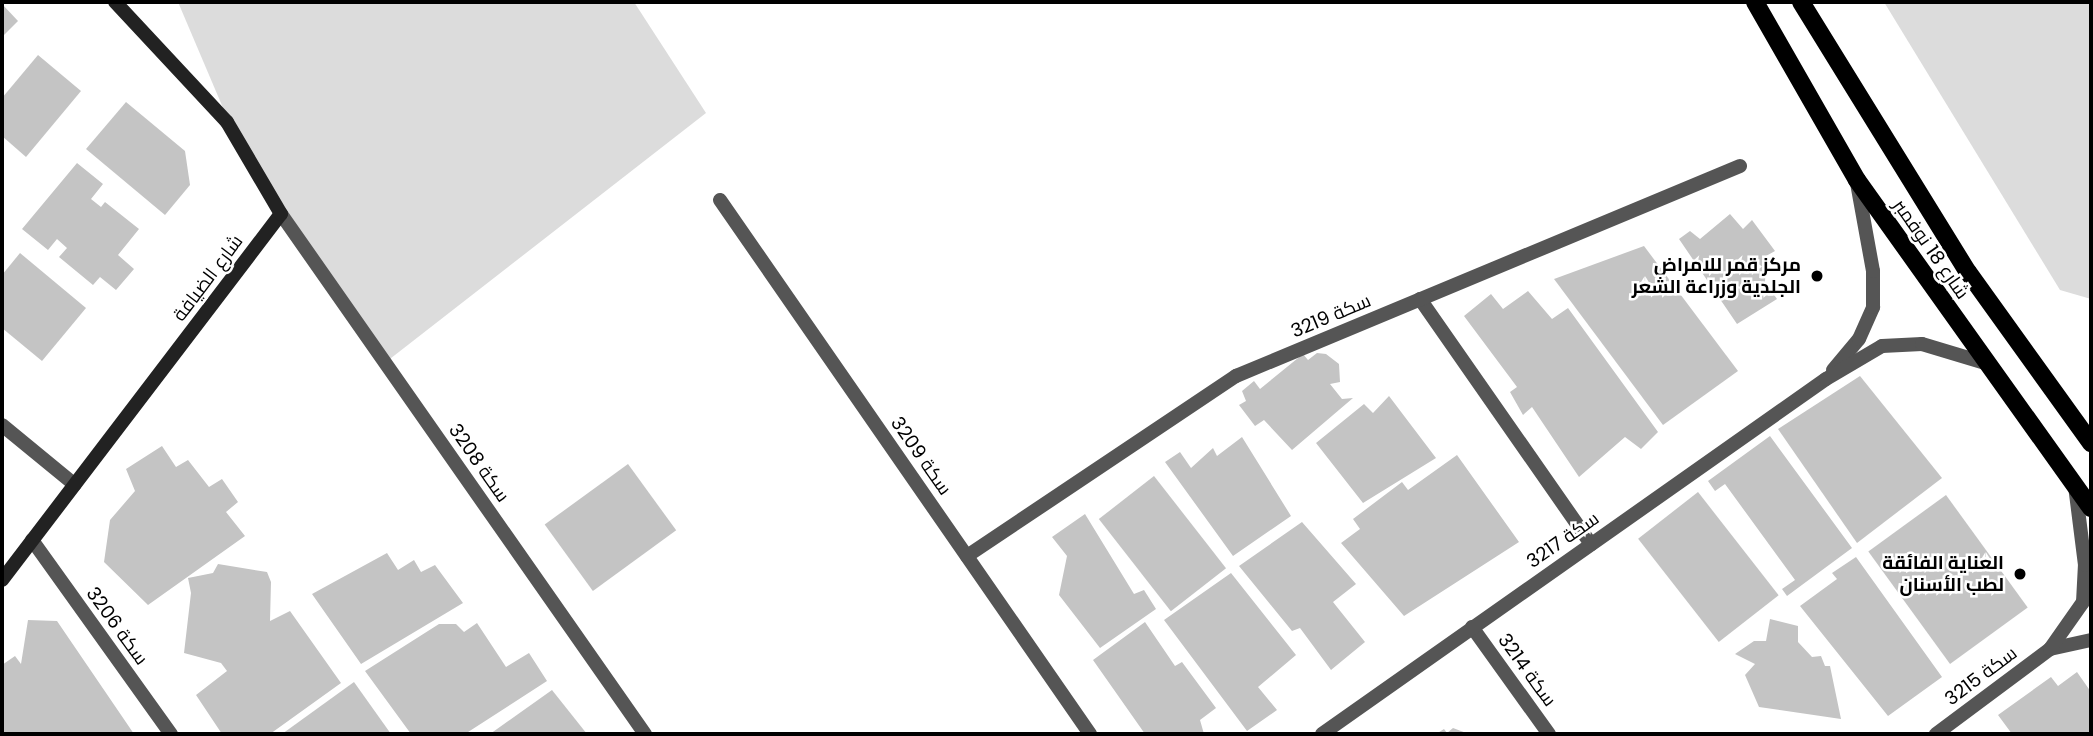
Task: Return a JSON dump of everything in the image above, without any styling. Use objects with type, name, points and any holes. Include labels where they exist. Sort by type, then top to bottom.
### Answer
[{"type":"main road","name":"شارع 18 نوفمبر","points":[[1755,2],[1857,180],[2091,508]]},
{"type":"main road","name":"شارع 18 نوفمبر","points":[[1801,2],[1968,272],[2091,443]]},
{"type":"street","points":[[115,2],[228,122],[281,214]]},
{"type":"street","name":"سكة 3219","points":[[967,556],[1236,376],[1740,166]]},
{"type":"street","name":"سكة 3217","points":[[1826,379],[1859,339],[1873,307],[1873,271],[1857,180]]},
{"type":"street","name":"سكة 3209","points":[[720,200],[1090,734]]},
{"type":"street","name":"شارع الضيافة","points":[[2,580],[281,214]]},
{"type":"street","name":"سكة 3208","points":[[281,214],[645,734]]},
{"type":"street","points":[[1420,299],[1591,544]]},
{"type":"street","name":"سكة 3217","points":[[1322,734],[1826,379],[1882,346],[1922,344],[1986,363]]},
{"type":"street","points":[[2,425],[75,485]]},
{"type":"street","name":"سكة 3215","points":[[1936,734],[2050,649],[2082,602],[2085,565],[2074,486]]},
{"type":"street","name":"سكة 3206","points":[[32,540],[171,734]]},
{"type":"street","name":"سكة 3214","points":[[1472,627],[1549,734]]},
{"type":"street","name":"سكة 3215","points":[[2050,649],[2091,640]]},
{"type":"shaded area","points":[[178,2],[634,2],[706,113],[386,362],[229,122]]},
{"type":"shaded area","points":[[1884,2],[2091,2],[2091,299],[2060,290]]},
{"type":"building","points":[[2,4],[18,21],[2,37]]},
{"type":"building","points":[[38,55],[81,91],[26,157],[2,136],[2,98]]},
{"type":"building","points":[[126,102],[185,151],[190,185],[165,215],[86,149]]},
{"type":"building","points":[[77,163],[103,184],[91,199],[101,207],[105,202],[139,229],[118,255],[134,269],[116,290],[100,277],[93,285],[59,257],[67,248],[57,239],[48,250],[22,229]]},
{"type":"building","points":[[1730,214],[1743,229],[1752,220],[1775,251],[1766,256],[1765,282],[1777,299],[1737,324],[1679,239],[1690,231],[1700,239]]},
{"type":"building","points":[[1644,246],[1738,371],[1663,425],[1554,279]]},
{"type":"building","points":[[20,253],[86,308],[42,361],[2,328],[2,275]]},
{"type":"building","points":[[1528,291],[1552,319],[1568,308],[1658,432],[1641,449],[1625,437],[1579,477],[1532,407],[1523,415],[1510,392],[1517,387],[1464,316],[1491,294],[1503,309]]},
{"type":"building","points":[[1317,353],[1326,354],[1339,364],[1340,382],[1330,384],[1342,399],[1353,398],[1292,450],[1264,420],[1255,426],[1239,405],[1246,401],[1242,391],[1254,381],[1260,389],[1303,354],[1308,360]]},
{"type":"building","points":[[1860,376],[1942,478],[1857,543],[1778,429]]},
{"type":"building","points":[[1389,396],[1436,458],[1363,503],[1316,443],[1364,404],[1373,413]]},
{"type":"building","points":[[1770,436],[1852,548],[1787,596],[1782,589],[1795,580],[1725,484],[1715,491],[1708,481]]},
{"type":"building","points":[[1242,437],[1291,516],[1233,556],[1165,462],[1180,452],[1191,468],[1213,448],[1217,456]]},
{"type":"building","points":[[162,446],[176,467],[188,460],[209,487],[222,479],[238,502],[226,512],[245,536],[148,605],[104,562],[110,520],[135,491],[126,469]]},
{"type":"building","points":[[1457,455],[1519,542],[1404,616],[1341,543],[1360,529],[1353,519],[1402,482],[1408,490]]},
{"type":"building","points":[[628,464],[676,530],[593,591],[545,525]]},
{"type":"building","points":[[1154,476],[1226,568],[1171,611],[1099,519]]},
{"type":"building","points":[[1698,492],[1779,595],[1719,642],[1638,539]]},
{"type":"building","points":[[1946,495],[2028,607],[1950,664],[1868,551]]},
{"type":"building","points":[[1085,514],[1134,594],[1144,590],[1156,609],[1100,648],[1059,595],[1067,556],[1052,537]]},
{"type":"building","points":[[1302,522],[1356,584],[1333,602],[1365,642],[1331,670],[1300,628],[1292,631],[1239,566]]},
{"type":"building","points":[[387,553],[398,570],[414,560],[421,572],[435,565],[463,603],[361,664],[312,594]]},
{"type":"building","points":[[1856,557],[1942,677],[1888,716],[1800,606],[1837,579],[1832,573]]},
{"type":"building","points":[[218,564],[267,572],[271,582],[270,621],[290,611],[341,683],[270,734],[222,734],[196,695],[227,671],[221,663],[184,653],[191,593],[188,578],[213,573]]},
{"type":"building","points":[[1231,573],[1296,655],[1258,687],[1277,710],[1247,731],[1164,620]]},
{"type":"building","points":[[1770,619],[1798,626],[1798,642],[1812,657],[1821,656],[1825,666],[1830,666],[1841,719],[1759,707],[1745,675],[1755,664],[1735,654],[1754,641],[1766,641]]},
{"type":"building","points":[[28,620],[57,621],[134,734],[2,734],[2,665],[15,656],[21,664]]},
{"type":"building","points":[[1145,622],[1175,666],[1182,662],[1216,708],[1200,720],[1204,734],[1145,734],[1093,660]]},
{"type":"building","points":[[477,623],[506,667],[529,653],[547,681],[465,734],[411,734],[365,671],[439,624],[456,624],[464,632]]},
{"type":"building","points":[[2077,672],[2091,692],[2091,734],[2012,734],[1998,715],[2051,677],[2058,686]]},
{"type":"building","points":[[354,682],[391,734],[282,734]]},
{"type":"building","points":[[552,690],[587,734],[490,734]]},
{"type":"building","points":[[1453,728],[1469,734],[1436,734],[1444,729],[1447,733]]},
{"type":"place","name":"مركز قمر للامراض الجلدية وزراعة الشعر","points":[[1817,276]]},
{"type":"place","name":"العناية الفائقة لطب الأسنان","points":[[2020,574]]}]
